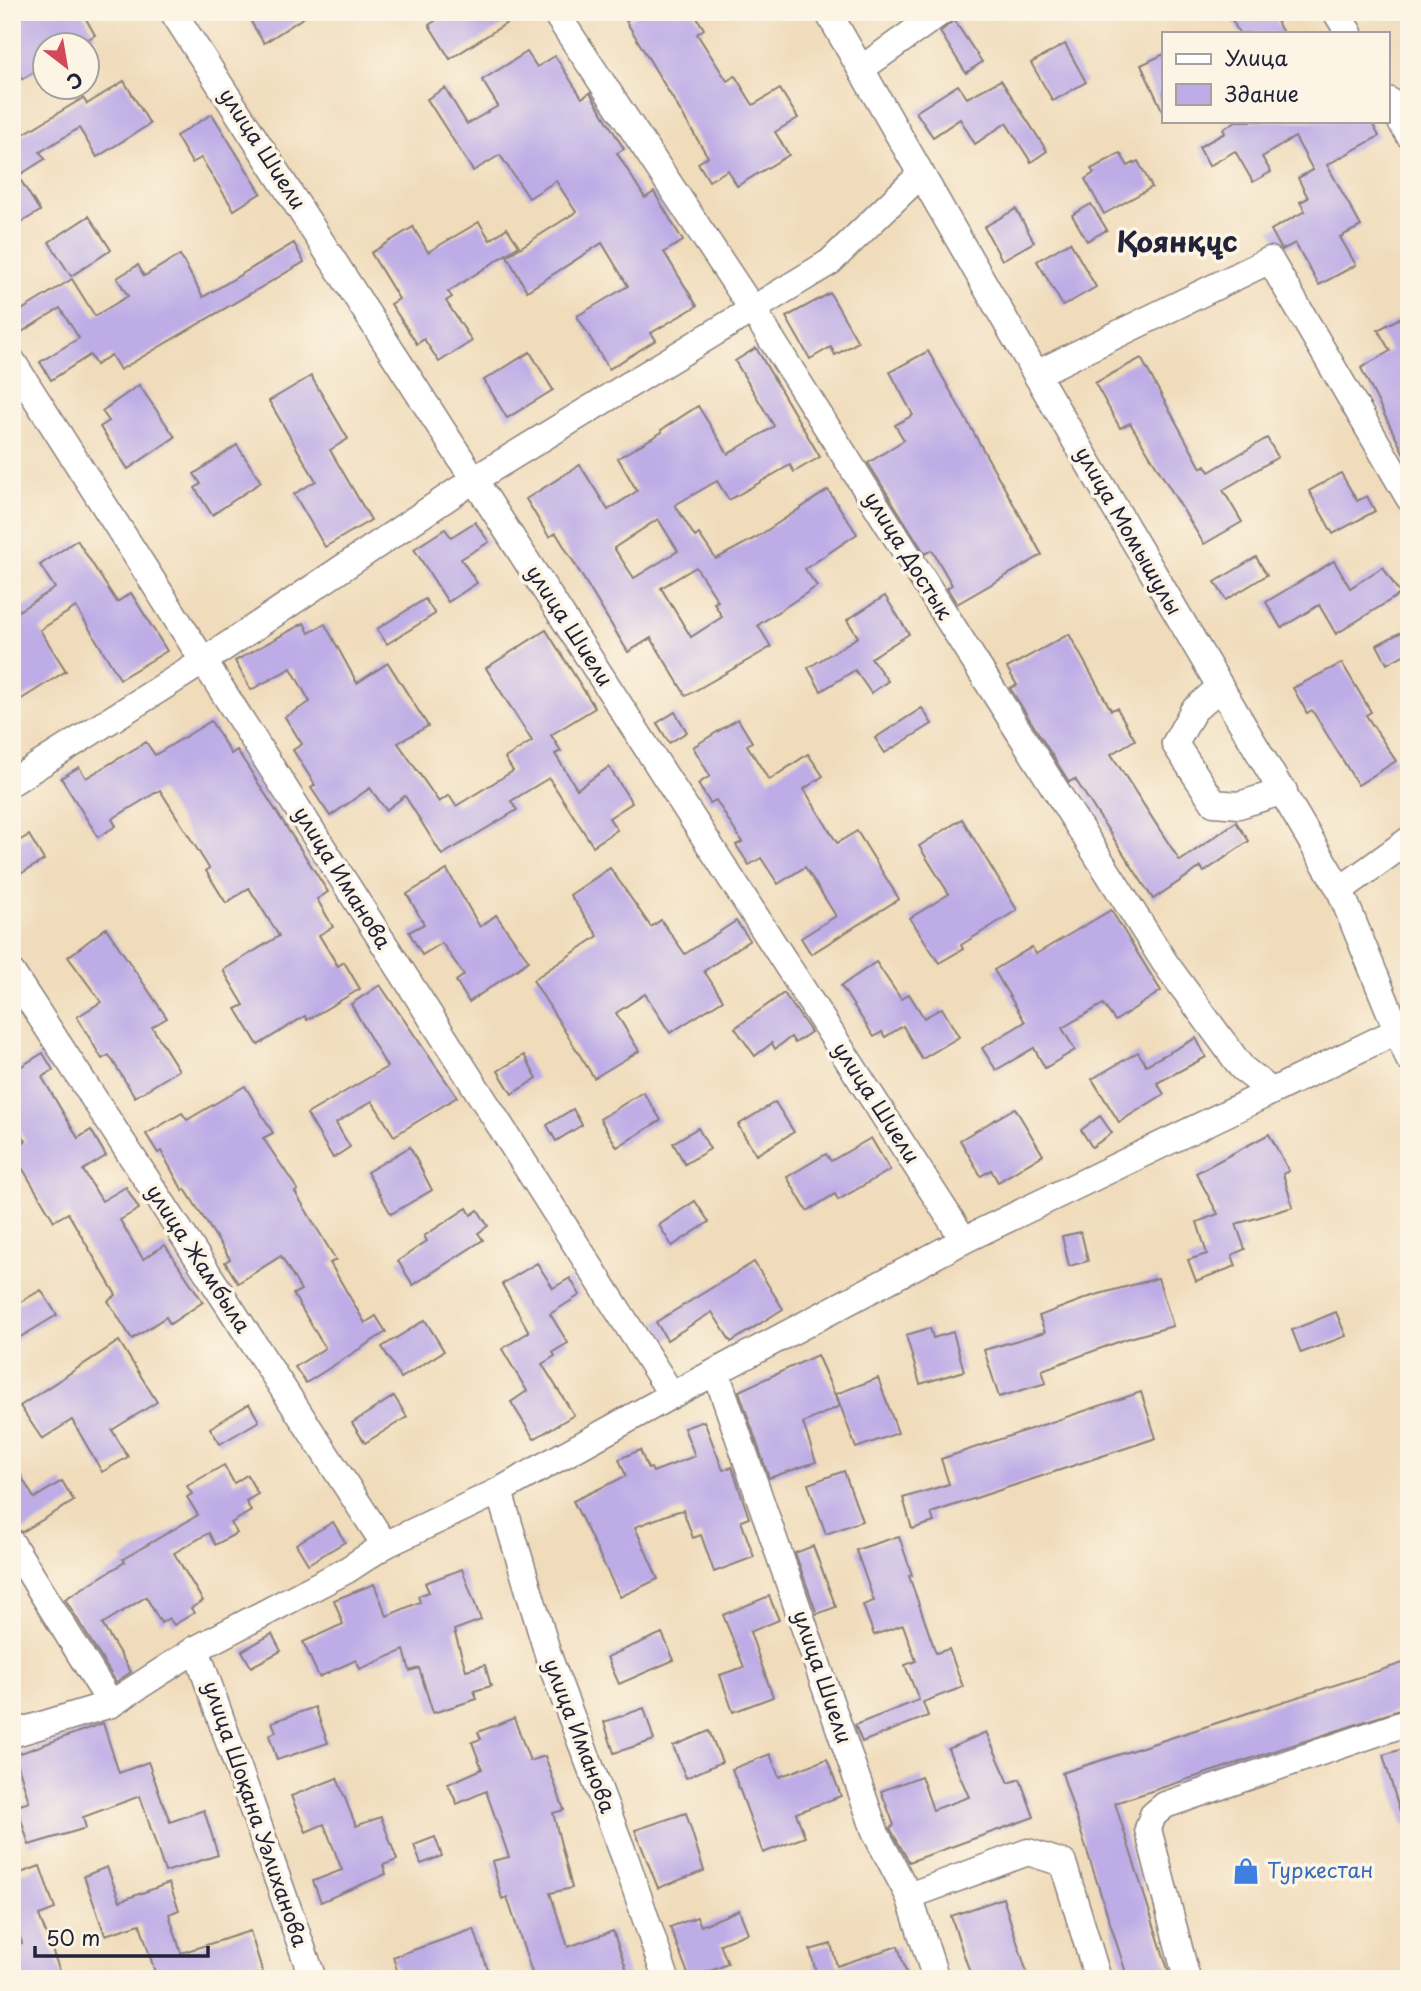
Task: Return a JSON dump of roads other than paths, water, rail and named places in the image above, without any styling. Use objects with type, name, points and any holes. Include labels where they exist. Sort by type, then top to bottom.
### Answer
[{"type":"street","name":"улица Шиели","points":[[173,12],[964,1240]]},
{"type":"street","name":"улица Достык","points":[[555,12],[751,307],[1165,964],[1242,1068],[1271,1091]]},
{"type":"street","name":"улица Момышулы","points":[[828,12],[1036,374],[1340,890],[1409,1059]]},
{"type":"street","points":[[861,69],[941,12]]},
{"type":"street","points":[[1336,12],[1348,32]]},
{"type":"street","points":[[1390,103],[1409,135]]},
{"type":"street","points":[[12,782],[204,661],[475,479],[751,307],[830,262],[921,174]]},
{"type":"street","points":[[1036,374],[1270,260],[1409,498]]},
{"type":"street","name":"улица Иманова","points":[[12,361],[671,1395]]},
{"type":"street","points":[[1220,687],[1193,711],[1175,744],[1214,803],[1239,805],[1284,791]]},
{"type":"street","points":[[1340,890],[1409,840]]},
{"type":"street","name":"улица Жамбыла","points":[[12,972],[384,1545]]},
{"type":"street","points":[[12,1734],[111,1704],[196,1649],[347,1570],[384,1545],[499,1491],[671,1395],[964,1240],[1399,1030]]},
{"type":"street","name":"улица Шиели","points":[[716,1372],[876,1834],[909,1896],[936,1979]]},
{"type":"street","name":"улица Иманова","points":[[499,1491],[550,1661],[627,1863],[666,1979]]},
{"type":"street","points":[[12,1544],[111,1704]]},
{"type":"street","name":"улица Шоқана Уәлиханова","points":[[196,1649],[313,1979]]},
{"type":"street","points":[[1187,1979],[1148,1829],[1153,1815],[1165,1805],[1409,1722]]},
{"type":"street","points":[[909,1896],[1028,1852],[1063,1863],[1098,1979]]},
{"type":"place","name":"Туркестан","points":[[1246,1871]]},
{"type":"district","name":"Қоянқұс","points":[[1177,242]]}]
